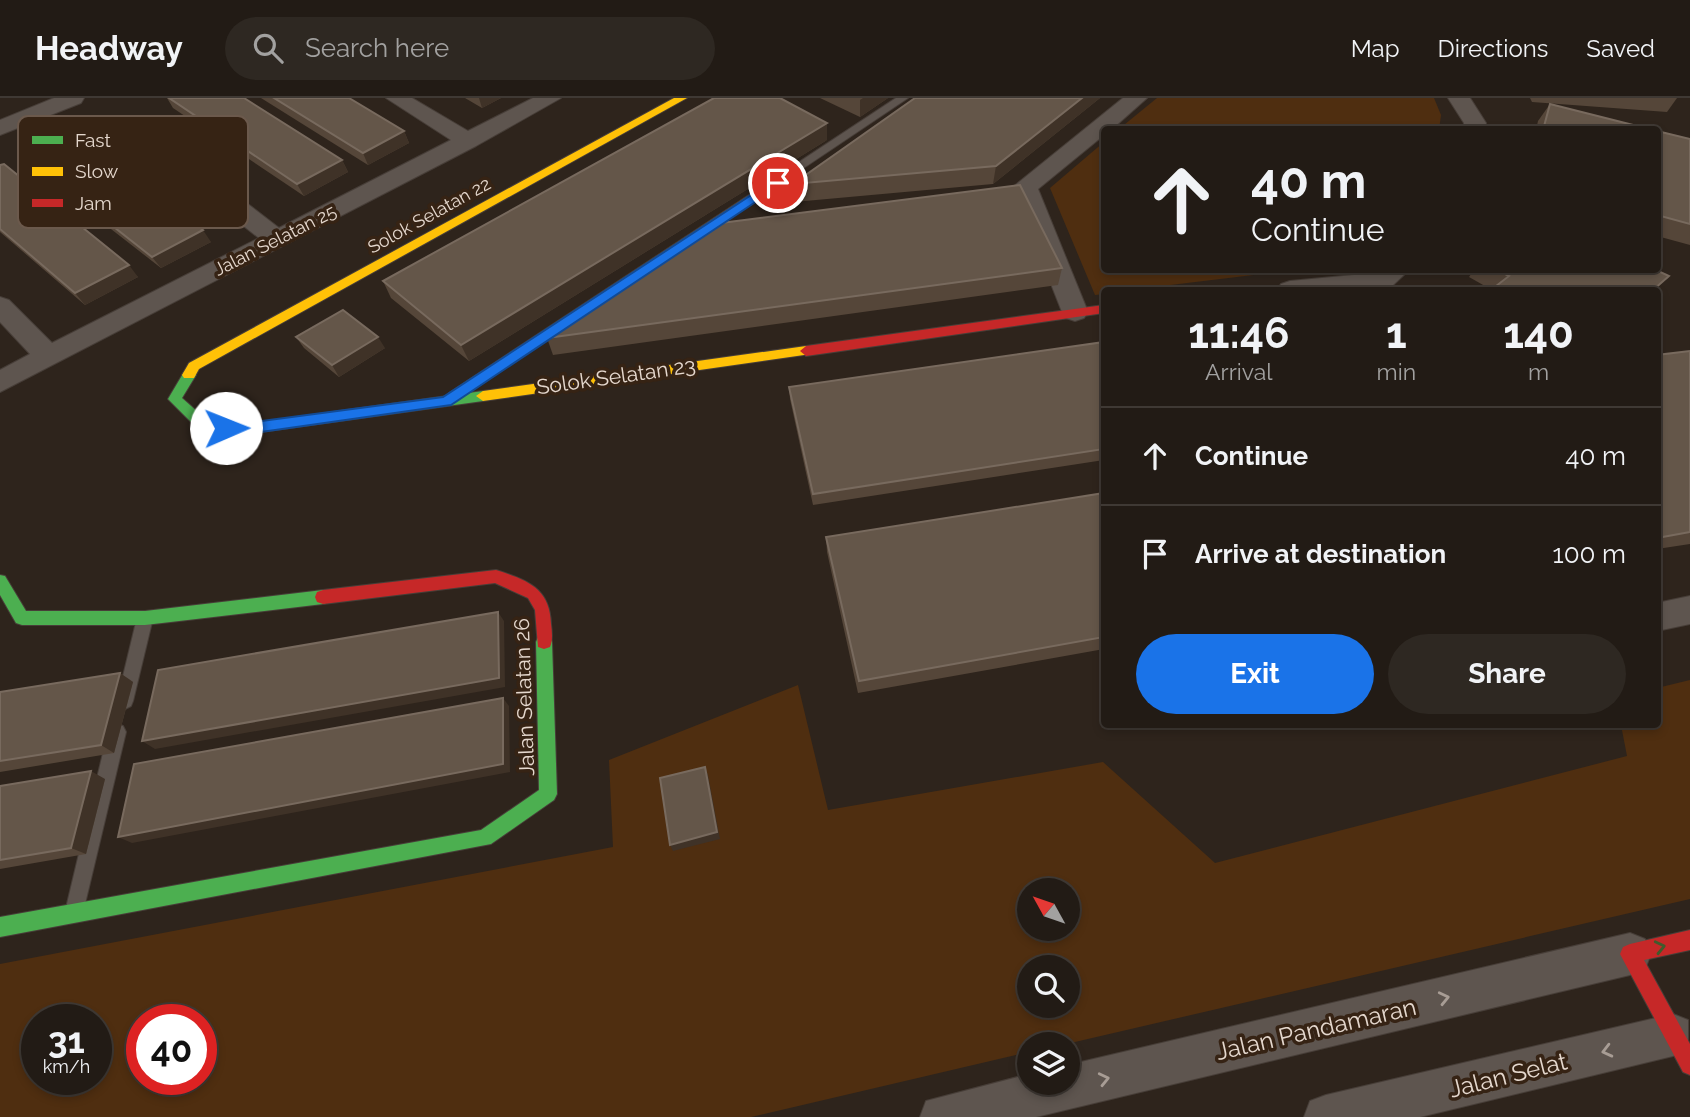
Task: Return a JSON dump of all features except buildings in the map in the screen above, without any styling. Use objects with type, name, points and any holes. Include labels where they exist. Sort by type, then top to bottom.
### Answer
[{"type":"street","points":[[29,116],[73,98]]},
{"type":"street","points":[[397,98],[467,141]]},
{"type":"street","name":"Jalan Selatan 25","points":[[0,382],[550,98]]},
{"type":"street","name":"Solok Selatan 22","points":[[194,366],[682,98]]},
{"type":"street","points":[[1075,312],[1018,188],[1136,98]]},
{"type":"street","points":[[1459,98],[1475,126]]},
{"type":"street","points":[[0,128],[18,121]]},
{"type":"street","points":[[248,216],[277,239]]},
{"type":"street","points":[[1320,287],[1389,280]]},
{"type":"street","points":[[0,306],[49,357]]},
{"type":"street","name":"Solok Selatan 23","points":[[194,366],[175,399],[204,426],[247,429],[1101,309]]},
{"type":"street","name":"Jalan Selatan 26","points":[[0,580],[11,621],[145,618],[496,576],[534,593],[543,610],[548,794],[485,838],[0,927]]},
{"type":"street","points":[[1661,616],[1690,610]]},
{"type":"street","name":"Jalan Pandamaran","points":[[942,1117],[1690,940]]},
{"type":"street","points":[[1630,954],[1684,1044]]},
{"type":"street","name":"Jalan Selat","points":[[1326,1117],[1684,1044]]},
{"type":"lane","points":[[446,401],[712,226],[839,136],[903,98]]},
{"type":"lane","points":[[712,226],[739,223]]},
{"type":"lane","points":[[73,914],[145,618]]},
{"type":"shaded area","points":[[1157,98],[1434,98],[1441,115],[1440,126],[1123,126]]},
{"type":"shaded area","points":[[1101,145],[1101,273],[1271,273],[1154,287],[1101,287],[1101,294],[1095,295],[1050,188]]},
{"type":"shaded area","points":[[1690,680],[1690,899],[1080,1041],[1080,1032],[1017,1032],[1017,1055],[751,1117],[0,1117],[0,964],[613,847],[609,760],[798,685],[828,810],[1103,762],[1215,863],[1627,756],[1622,728],[1661,728],[1661,687]]},
{"type":"traffic: fast","points":[[189,375],[175,399],[204,426],[247,429],[483,396]]},
{"type":"traffic: fast","points":[[0,581],[22,618],[145,618],[323,597]]},
{"type":"traffic: fast","points":[[0,927],[485,838],[548,794],[544,642]]},
{"type":"traffic: slow","points":[[189,375],[194,366],[682,98]]},
{"type":"traffic: slow","points":[[483,396],[806,351]]},
{"type":"traffic: jam","points":[[806,351],[1101,309]]},
{"type":"traffic: jam","points":[[323,597],[496,576],[534,593],[543,610],[544,642]]},
{"type":"traffic: jam","points":[[1690,940],[1630,954],[1690,1065]]},
{"type":"route","points":[[226,428],[247,429],[446,401],[778,183]]}]
